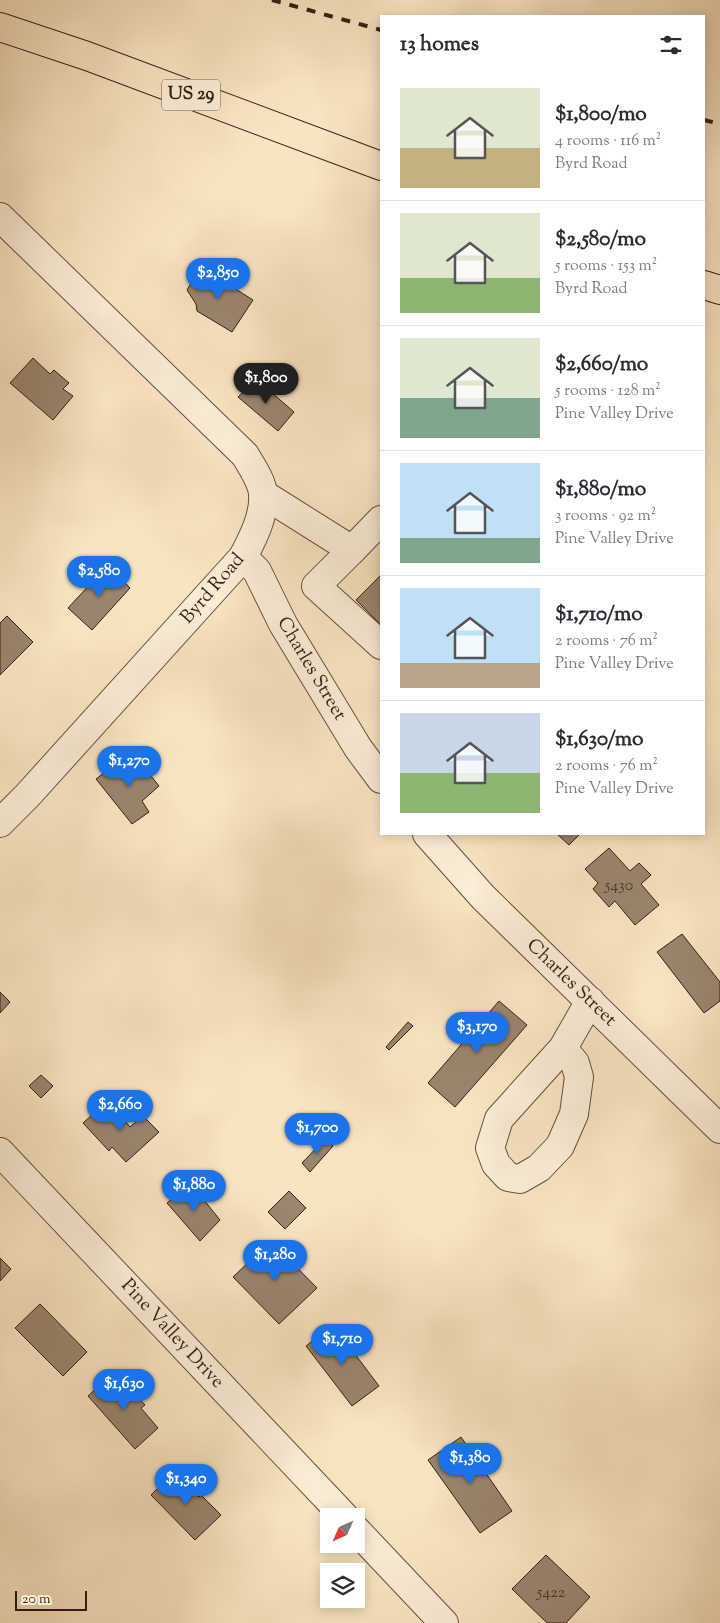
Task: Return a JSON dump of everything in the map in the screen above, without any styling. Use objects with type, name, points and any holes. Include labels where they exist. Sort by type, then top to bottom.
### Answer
[{"type":"main road","name":"US 29","points":[[4,32],[87,56],[380,166]]},
{"type":"main road","points":[[705,285],[720,290]]},
{"type":"street","name":"Byrd Road","points":[[0,217],[245,455],[258,477],[263,494],[258,526],[243,557],[27,796],[0,823]]},
{"type":"street","points":[[263,494],[352,550]]},
{"type":"street","points":[[380,521],[316,586],[380,644]]},
{"type":"street","name":"Charles Street","points":[[243,557],[257,571],[283,624],[358,748],[380,777]]},
{"type":"street","name":"Charles Street","points":[[427,835],[483,897],[720,1129]]},
{"type":"street","points":[[563,1048],[590,1001]]},
{"type":"street","name":"Pine Valley Drive","points":[[0,1152],[336,1508]]},
{"type":"street","points":[[365,1540],[444,1623]]},
{"type":"building","points":[[201,267],[253,300],[232,332],[197,311],[196,304],[187,290]]},
{"type":"building","points":[[33,358],[50,374],[54,370],[69,383],[63,389],[73,396],[53,420],[10,383]]},
{"type":"building","points":[[256,379],[294,412],[278,431],[238,397]]},
{"type":"building","points":[[108,565],[130,588],[92,630],[68,608]]},
{"type":"building","points":[[380,576],[380,624],[356,600]]},
{"type":"building","points":[[7,616],[33,642],[0,675],[0,623]]},
{"type":"building","points":[[139,761],[159,786],[142,801],[149,812],[132,824],[96,779],[117,763],[125,764]]},
{"type":"building","points":[[558,835],[579,835],[569,845]]},
{"type":"building","points":[[609,848],[630,871],[639,863],[651,875],[641,884],[659,905],[635,925],[615,901],[609,907],[593,889],[598,883],[585,869]]},
{"type":"building","points":[[682,934],[720,982],[720,1001],[704,1013],[657,952]]},
{"type":"building","points":[[0,992],[10,1002],[0,1013]]},
{"type":"building","points":[[499,1001],[527,1025],[455,1107],[428,1083]]},
{"type":"building","points":[[408,1022],[413,1026],[389,1050],[386,1047]]},
{"type":"building","points":[[41,1075],[53,1086],[41,1098],[29,1086]]},
{"type":"building","points":[[108,1101],[130,1127],[143,1116],[159,1132],[126,1162],[112,1147],[109,1151],[83,1123]]},
{"type":"building","points":[[325,1139],[333,1146],[310,1172],[302,1163]]},
{"type":"building","points":[[191,1184],[220,1220],[200,1241],[167,1203]]},
{"type":"building","points":[[289,1191],[306,1208],[285,1229],[268,1212]]},
{"type":"building","points":[[271,1241],[317,1288],[279,1324],[233,1277]]},
{"type":"building","points":[[0,1258],[11,1269],[0,1281]]},
{"type":"building","points":[[40,1304],[87,1352],[63,1376],[15,1328]]},
{"type":"building","points":[[333,1325],[379,1386],[352,1406],[306,1346]]},
{"type":"building","points":[[111,1375],[127,1392],[130,1389],[145,1405],[141,1408],[158,1428],[135,1449],[88,1396]]},
{"type":"building","points":[[461,1437],[512,1511],[480,1533],[428,1460]]},
{"type":"building","points":[[175,1471],[199,1497],[201,1495],[221,1515],[195,1540],[151,1495]]},
{"type":"building","points":[[546,1555],[590,1597],[566,1623],[547,1623],[512,1589]]},
{"type":"railway","points":[[272,0],[380,30]]},
{"type":"railway","points":[[705,120],[720,124]]}]
